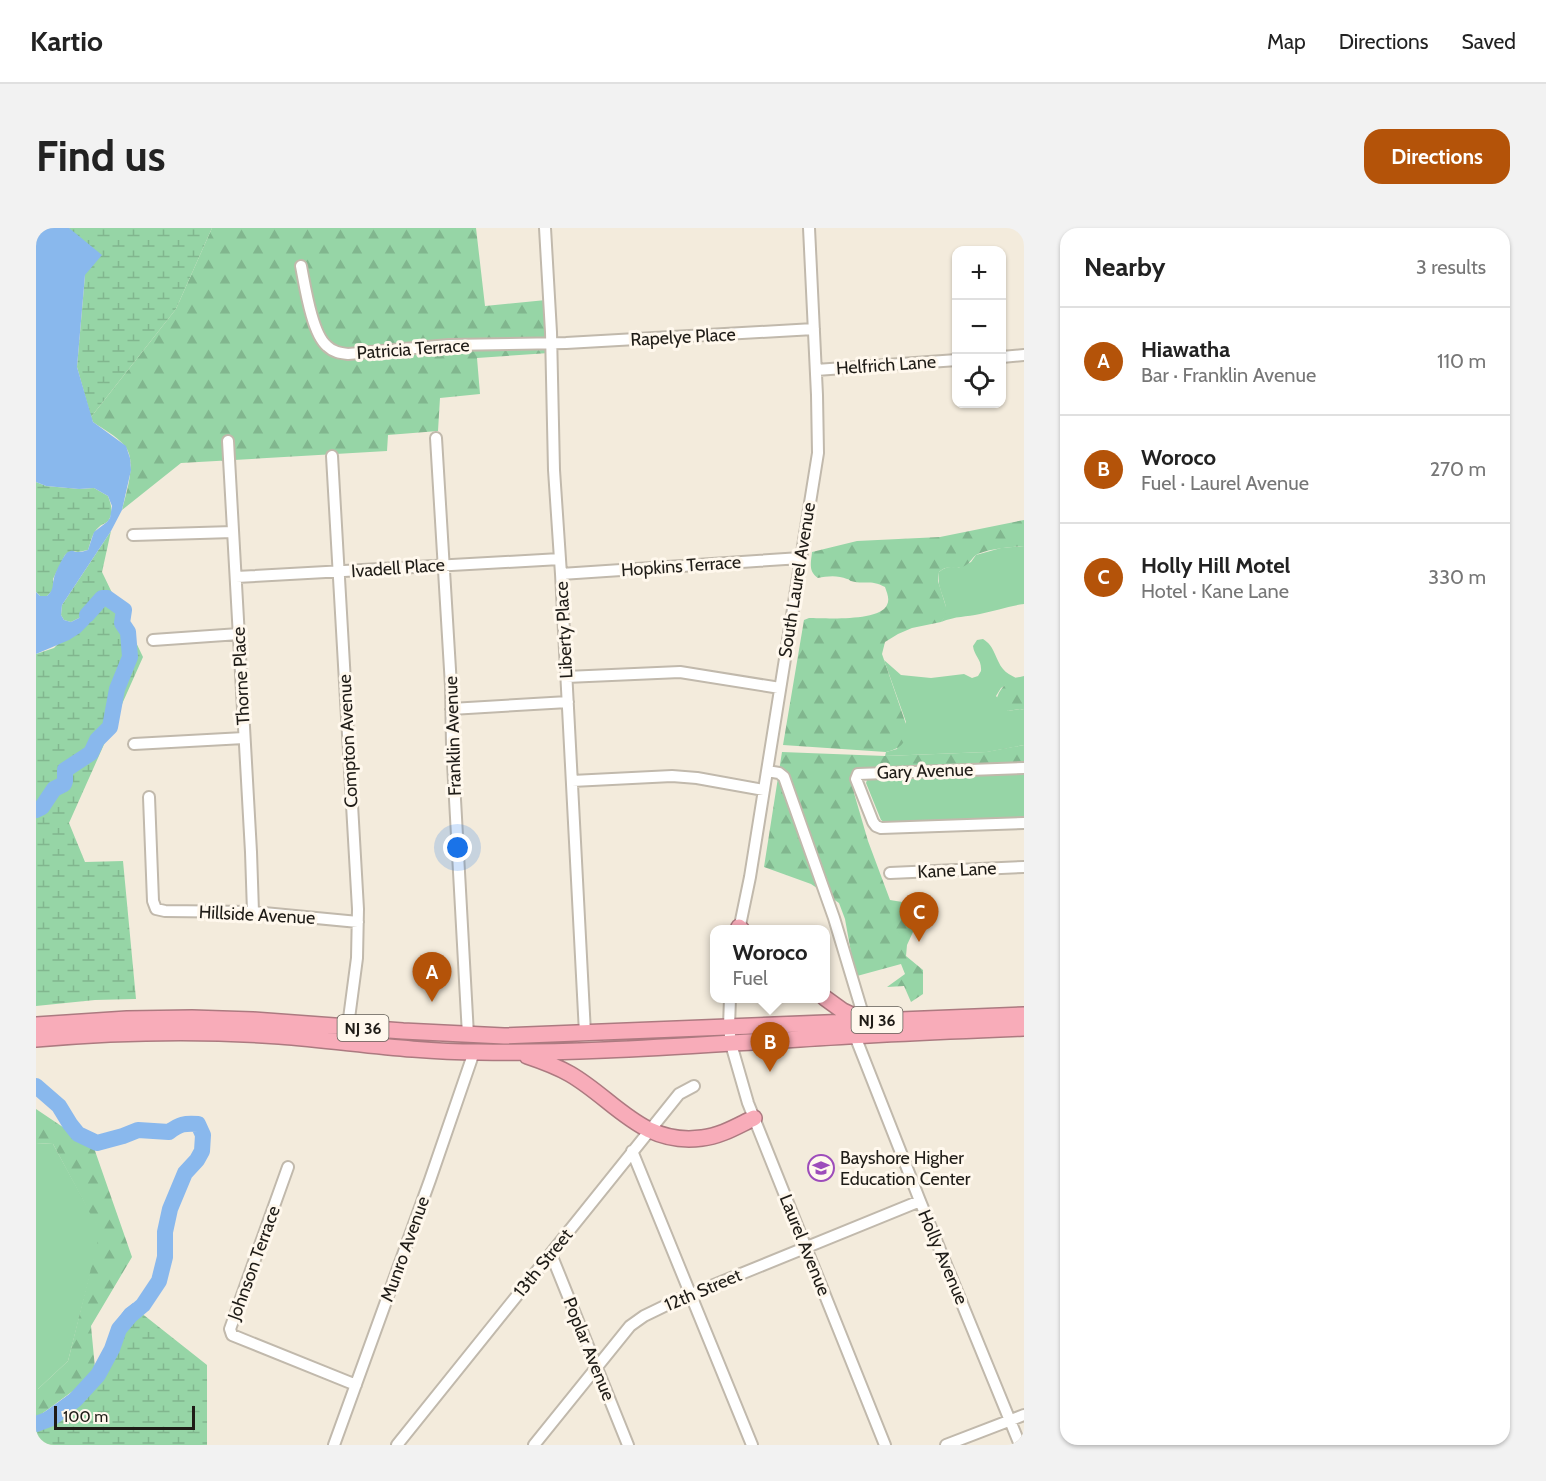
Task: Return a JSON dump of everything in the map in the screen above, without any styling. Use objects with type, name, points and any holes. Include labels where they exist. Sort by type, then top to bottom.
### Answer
[{"type":"highway","points":[[830,1002],[865,1021]]},
{"type":"highway","name":"NJ 36","points":[[36,1025],[127,1019],[192,1018],[504,1036],[1024,1015]]},
{"type":"highway","name":"NJ 36","points":[[36,1039],[95,1034],[218,1033],[474,1052],[519,1053],[1024,1028]]},
{"type":"highway","points":[[519,1053],[571,1074],[638,1125],[674,1137],[701,1138],[724,1132],[754,1118]]},
{"type":"street","name":"Liberty Place","points":[[545,228],[551,343],[552,426],[585,1033]]},
{"type":"street","name":"South Laurel Avenue","points":[[741,925],[818,453],[809,228]]},
{"type":"street","name":"Patricia Terrace","points":[[301,266],[318,335],[325,346],[333,351],[348,354],[449,345],[551,343]]},
{"type":"street","name":"Rapelye Place","points":[[551,343],[814,329]]},
{"type":"street","points":[[1006,357],[1024,355]]},
{"type":"street","name":"Helfrich Lane","points":[[816,370],[952,360]]},
{"type":"street","name":"Franklin Avenue","points":[[436,438],[468,1035]]},
{"type":"street","name":"Thorne Place","points":[[228,441],[253,912]]},
{"type":"street","name":"Compton Avenue","points":[[332,456],[358,922],[357,958],[348,1026]]},
{"type":"street","points":[[133,536],[233,532]]},
{"type":"street","name":"Hopkins Terrace","points":[[561,574],[801,558]]},
{"type":"street","name":"Ivadell Place","points":[[236,577],[560,559]]},
{"type":"street","points":[[153,640],[239,634]]},
{"type":"street","points":[[566,677],[680,672],[780,688]]},
{"type":"street","points":[[451,709],[567,702]]},
{"type":"street","points":[[134,744],[244,738]]},
{"type":"street","name":"Gary Avenue","points":[[1024,768],[858,774],[855,779],[873,822],[881,828],[1024,823]]},
{"type":"street","points":[[767,771],[779,773],[784,777],[834,918],[865,1021]]},
{"type":"street","points":[[572,780],[672,776],[764,790]]},
{"type":"street","name":"Hillside Avenue","points":[[149,796],[153,901],[156,909],[253,912],[358,922]]},
{"type":"street","name":"Kane Lane","points":[[890,873],[1024,867]]},
{"type":"street","points":[[730,1003],[731,1044]]},
{"type":"street","name":"Holly Avenue","points":[[855,1036],[920,1201],[1020,1417],[1020,1445]]},
{"type":"street","name":"Laurel Avenue","points":[[731,1044],[754,1118],[885,1445]]},
{"type":"street","name":"Munro Avenue","points":[[334,1445],[474,1052]]},
{"type":"street","name":"13th Street","points":[[397,1445],[679,1094],[694,1086]]},
{"type":"street","points":[[632,1151],[752,1445]]},
{"type":"street","name":"Johnson Terrace","points":[[288,1167],[230,1329],[232,1335],[356,1385]]},
{"type":"street","name":"12th Street","points":[[534,1445],[608,1352],[636,1321],[692,1294],[920,1201]]},
{"type":"street","name":"Poplar Avenue","points":[[551,1254],[628,1445]]},
{"type":"street","points":[[946,1445],[1020,1417]]},
{"type":"green space","points":[[69,228],[212,228],[176,309],[91,417],[77,367],[85,275]]},
{"type":"green space","points":[[212,228],[476,228],[485,306],[546,300],[549,353],[477,358],[480,394],[440,398],[438,431],[388,435],[387,451],[181,463],[122,510],[131,468],[128,451],[117,439],[93,422],[91,417],[176,309]]},
{"type":"green space","points":[[36,482],[46,486],[94,488],[108,496],[111,508],[110,518],[95,532],[88,550],[73,551],[65,555],[53,579],[52,591],[47,596],[40,596],[36,592]]},
{"type":"green space","points":[[1024,520],[1024,546],[986,551],[976,555],[964,566],[945,568],[939,572],[938,581],[946,607],[946,616],[941,622],[912,628],[885,642],[882,654],[908,730],[906,739],[901,745],[886,752],[783,745],[804,620],[863,617],[882,610],[888,600],[885,587],[880,585],[855,582],[836,576],[818,578],[811,570],[812,552],[857,541],[940,537]]},
{"type":"green space","points":[[111,531],[102,572],[143,657],[69,823],[85,862],[123,861],[136,999],[95,1000],[36,1006],[36,654],[54,648],[101,600],[71,622],[64,620],[61,615],[62,605]]},
{"type":"green space","points":[[1024,546],[1024,604],[941,622],[946,609],[939,584],[939,572],[948,567],[958,568],[971,562],[976,555],[1001,548]]},
{"type":"green space","points":[[983,639],[990,645],[1003,669],[1016,678],[1001,688],[996,696],[1008,711],[1024,710],[1024,745],[987,752],[885,756],[886,752],[897,749],[906,722],[884,660],[901,675],[931,678],[964,674],[972,678],[978,676],[981,671],[973,646],[977,640]]},
{"type":"green space","points":[[1024,676],[1024,710],[1008,711],[996,705],[997,696],[1004,686],[1015,678]]},
{"type":"green space","points":[[1024,745],[1024,765],[863,776],[854,793],[868,841],[890,900],[921,905],[927,913],[920,927],[913,932],[907,945],[906,956],[923,970],[923,994],[911,1002],[904,986],[887,987],[905,974],[901,964],[857,976],[845,919],[839,903],[811,884],[764,867],[782,752],[885,756],[986,752]]},
{"type":"green space","points":[[1024,772],[1024,817],[884,822],[881,820],[866,783],[870,778]]},
{"type":"green space","points":[[36,1109],[94,1148],[132,1257],[91,1326],[95,1368],[77,1388],[36,1418],[36,1389],[68,1361],[100,1232],[53,1144],[36,1143]]},
{"type":"green space","points":[[36,1143],[53,1144],[101,1232],[68,1361],[38,1389],[36,1389]]},
{"type":"green space","points":[[140,1312],[207,1365],[207,1445],[36,1445],[36,1426],[67,1416]]},
{"type":"water","points":[[36,228],[69,228],[102,255],[85,275],[77,367],[93,422],[126,446],[131,470],[122,510],[111,531],[62,605],[61,615],[64,620],[71,622],[102,598],[89,624],[69,640],[36,654],[36,592],[40,596],[49,594],[58,568],[68,552],[88,550],[94,532],[110,518],[112,506],[108,496],[94,488],[46,486],[36,482]]},
{"type":"water","points":[[133,1303],[139,1307],[140,1312],[67,1416],[36,1426],[36,1418],[78,1388],[103,1357],[118,1319]]},
{"type":"waterway","points":[[36,810],[42,807],[54,789],[64,784],[65,770],[91,753],[97,740],[110,727],[117,689],[130,657],[128,632],[122,623],[124,610],[107,598],[102,598],[87,615]]},
{"type":"waterway","points":[[36,1086],[59,1106],[78,1134],[97,1143],[138,1130],[169,1132],[179,1126],[189,1124],[198,1124],[203,1135],[202,1151],[185,1173],[170,1209],[165,1232],[165,1257],[159,1281],[143,1305],[119,1329],[112,1349],[98,1375],[75,1400],[52,1418],[36,1424]]},
{"type":"place","name":"Holly Hill Motel","points":[[919,942]]},
{"type":"place","name":"Hiawatha","points":[[432,1002]]},
{"type":"place","name":"Woroco","points":[[770,1072]]},
{"type":"place","name":"Bayshore Higher Education Center","points":[[821,1168]]}]
